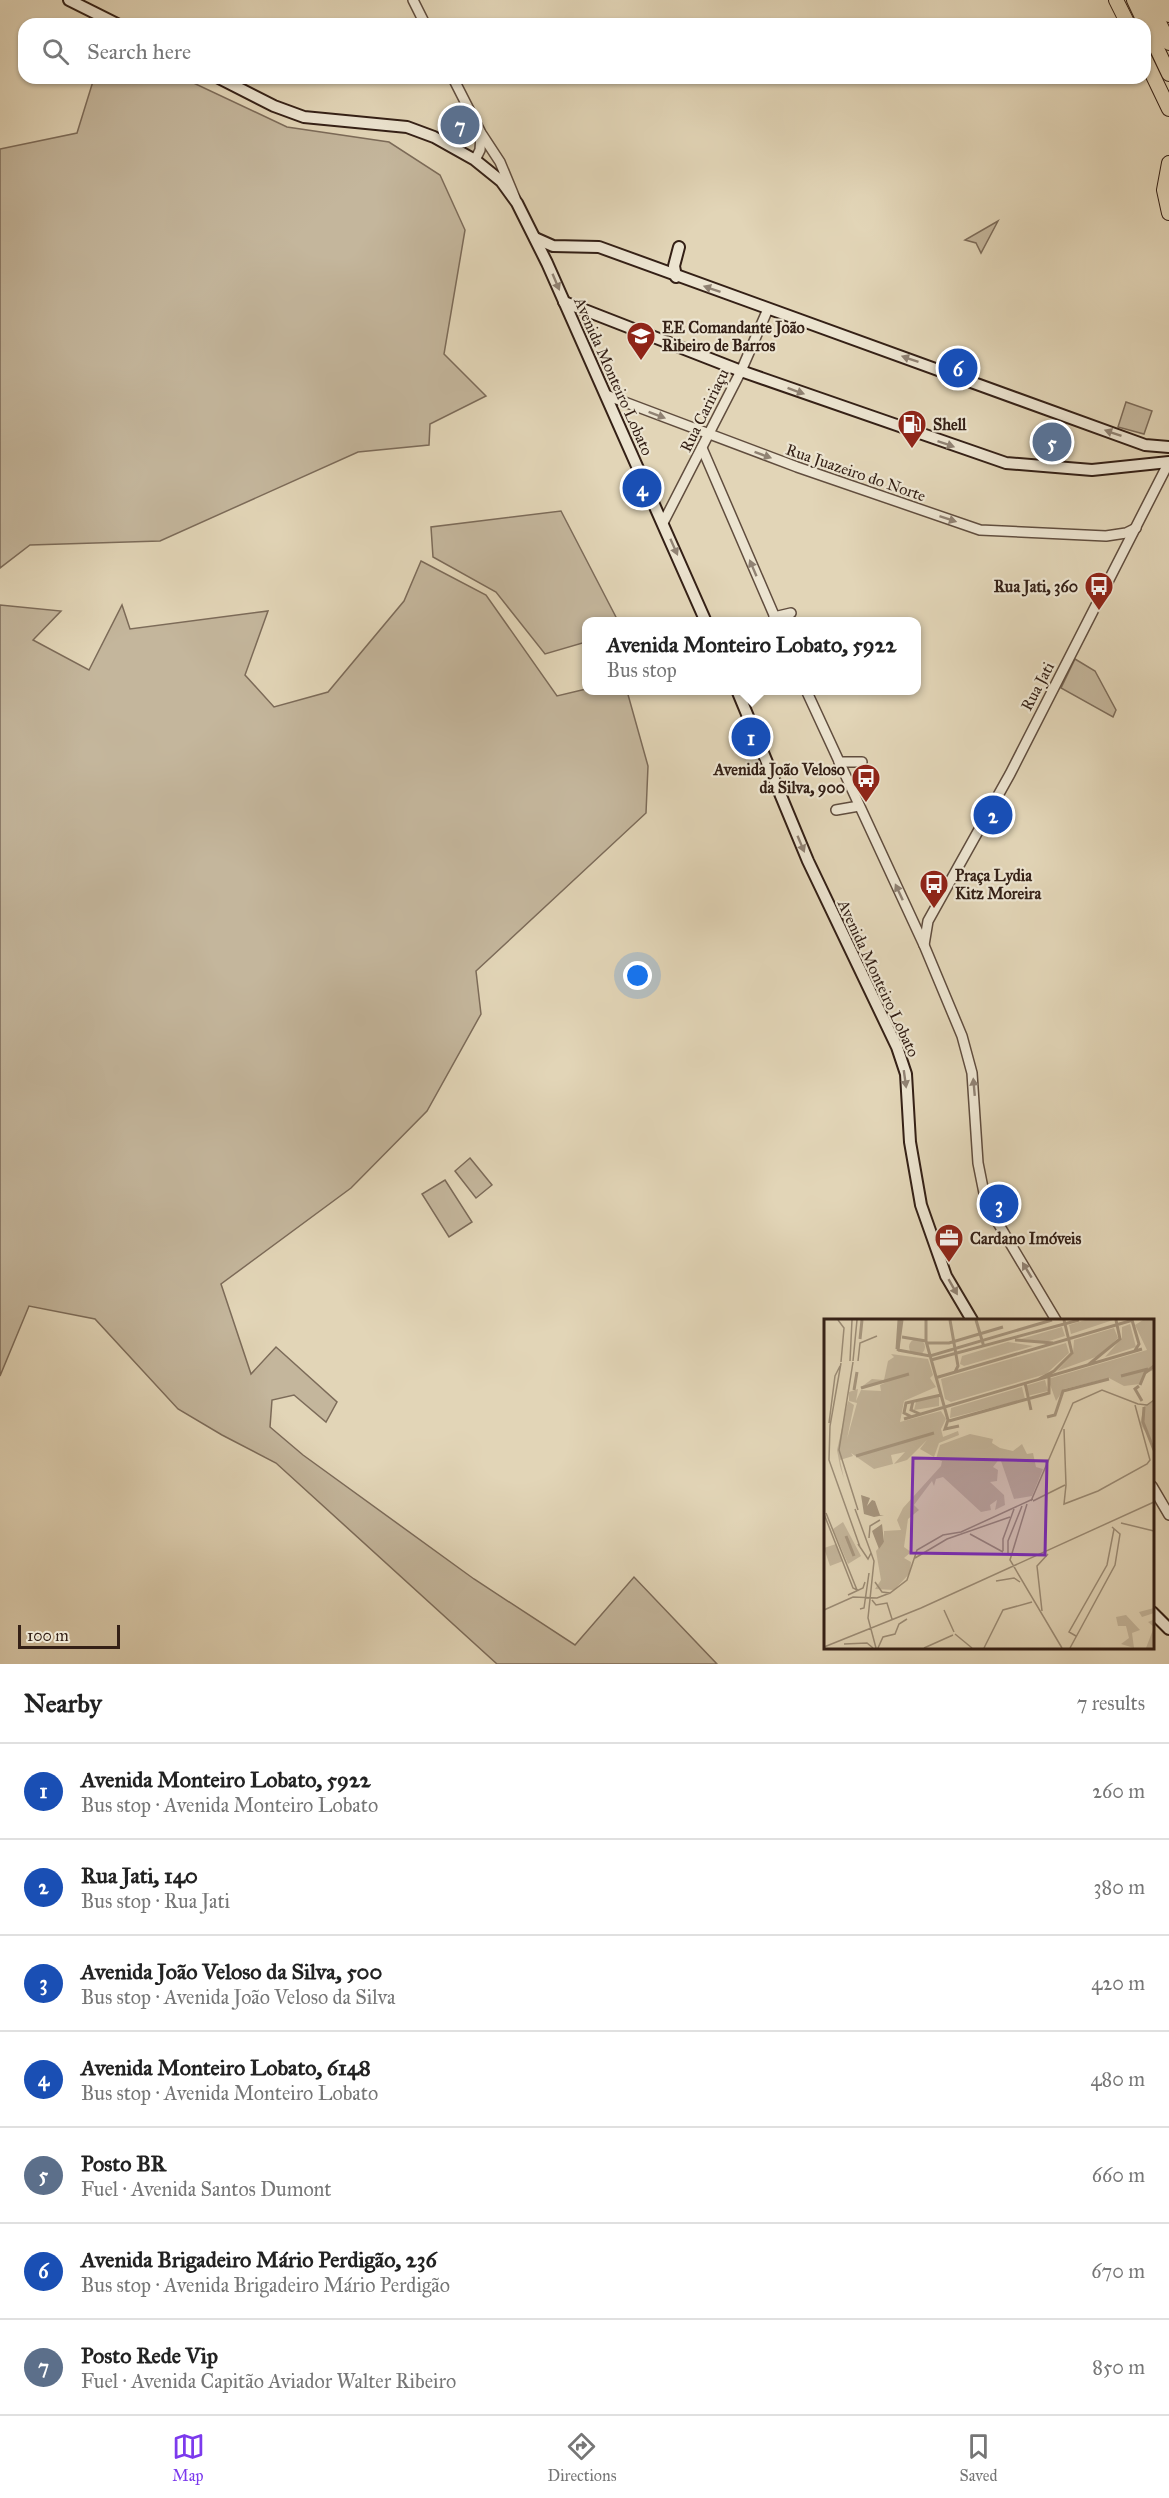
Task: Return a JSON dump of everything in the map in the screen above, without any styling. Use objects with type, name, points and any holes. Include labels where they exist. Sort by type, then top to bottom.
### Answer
[{"type":"highway","points":[[1116,0],[1125,18]]},
{"type":"highway","points":[[1134,0],[1143,18]]},
{"type":"highway","points":[[1148,0],[1169,43]]},
{"type":"highway","points":[[1162,0],[1169,15]]},
{"type":"highway","points":[[1151,36],[1169,74]]},
{"type":"highway","points":[[1151,72],[1169,109]]},
{"type":"highway","points":[[1169,163],[1164,190],[1169,213]]},
{"type":"main road","points":[[69,0],[105,18]]},
{"type":"main road","name":"Avenida Monteiro Lobato","points":[[230,84],[294,114],[407,127],[434,137],[475,160],[494,174],[518,206],[547,263],[704,617]]},
{"type":"main road","points":[[535,238],[547,245],[560,247],[599,247],[676,277],[1136,441],[1169,447]]},
{"type":"main road","points":[[547,263],[549,254],[560,247]]},
{"type":"main road","points":[[676,277],[674,266],[679,247]]},
{"type":"main road","points":[[564,302],[741,371],[1006,463],[1092,470],[1169,462]]},
{"type":"main road","name":"Avenida Monteiro Lobato","points":[[739,695],[808,861],[897,1047],[906,1074],[912,1153],[921,1205],[946,1276],[971,1319]]},
{"type":"main road","points":[[1154,1614],[1169,1629]]},
{"type":"street","points":[[413,0],[422,18]]},
{"type":"street","points":[[456,84],[481,133],[500,162],[518,206]]},
{"type":"street","points":[[475,160],[482,144],[481,133]]},
{"type":"street","name":"Rua Caririaçu","points":[[663,524],[741,371],[768,309]]},
{"type":"street","name":"Rua Juazeiro do Norte","points":[[606,395],[708,435],[980,530],[1106,536],[1136,528]]},
{"type":"street","points":[[702,448],[775,617]]},
{"type":"street","name":"Rua Jati","points":[[924,945],[928,921],[1010,774],[1041,709],[1169,462]]},
{"type":"street","points":[[692,469],[702,469],[712,473]]},
{"type":"street","points":[[1106,536],[1119,540],[1123,544],[1122,556]]},
{"type":"street","points":[[781,617],[790,613]]},
{"type":"street","points":[[808,695],[924,945],[969,1057],[974,1088],[978,1164],[984,1193],[995,1218],[1055,1319]]},
{"type":"street","points":[[838,762],[862,762]]},
{"type":"street","points":[[836,810],[859,806]]},
{"type":"street","points":[[915,926],[928,921]]},
{"type":"street","points":[[1154,1489],[1169,1515]]},
{"type":"shaded area","points":[[92,84],[196,84],[287,127],[389,142],[440,175],[465,230],[444,354],[486,396],[430,424],[429,445],[358,452],[160,541],[30,545],[0,568],[0,149],[77,133]]},
{"type":"shaded area","points":[[998,221],[981,253],[976,243],[965,240]]},
{"type":"shaded area","points":[[1126,402],[1152,411],[1144,434],[1118,427]]},
{"type":"shaded area","points":[[561,511],[616,617],[582,617],[582,643],[545,654],[496,592],[433,557],[431,527]]},
{"type":"shaded area","points":[[421,561],[486,595],[557,696],[582,690],[582,695],[628,695],[648,766],[646,813],[476,971],[481,1014],[427,1111],[351,1188],[221,1284],[251,1374],[276,1347],[337,1402],[326,1422],[294,1395],[272,1400],[270,1427],[303,1455],[474,1579],[575,1645],[634,1577],[717,1664],[497,1664],[276,1463],[178,1409],[95,1319],[29,1306],[0,1376],[0,605],[61,611],[33,640],[89,670],[122,605],[130,629],[268,611],[245,675],[274,707],[328,692],[404,601]]},
{"type":"shaded area","points":[[1075,659],[1095,671],[1116,710],[1113,717],[1061,688]]},
{"type":"shaded area","points":[[470,1158],[492,1185],[476,1198],[455,1171]]},
{"type":"shaded area","points":[[445,1180],[472,1222],[449,1237],[422,1194]]},
{"type":"place","name":"Posto Rede Vip","points":[[460,125]]},
{"type":"place","name":"EE Comandante João Ribeiro de Barros","points":[[641,362]]},
{"type":"place","name":"Avenida Brigadeiro Mário Perdigão, 236","points":[[958,368]]},
{"type":"place","name":"Posto BR","points":[[1052,442]]},
{"type":"place","name":"Shell","points":[[912,450]]},
{"type":"place","name":"Avenida Monteiro Lobato, 6148","points":[[642,488]]},
{"type":"place","name":"Rua Jati, 360","points":[[1099,612]]},
{"type":"place","name":"Avenida Monteiro Lobato, 5922","points":[[751,737]]},
{"type":"place","name":"Avenida João Veloso da Silva, 900","points":[[866,804]]},
{"type":"place","name":"Rua Jati, 140","points":[[993,815]]},
{"type":"place","name":"Praça Lydia Kitz Moreira","points":[[934,910]]},
{"type":"place","name":"Avenida João Veloso da Silva, 500","points":[[999,1204]]},
{"type":"place","name":"Cardano Imóveis","points":[[949,1264]]}]
